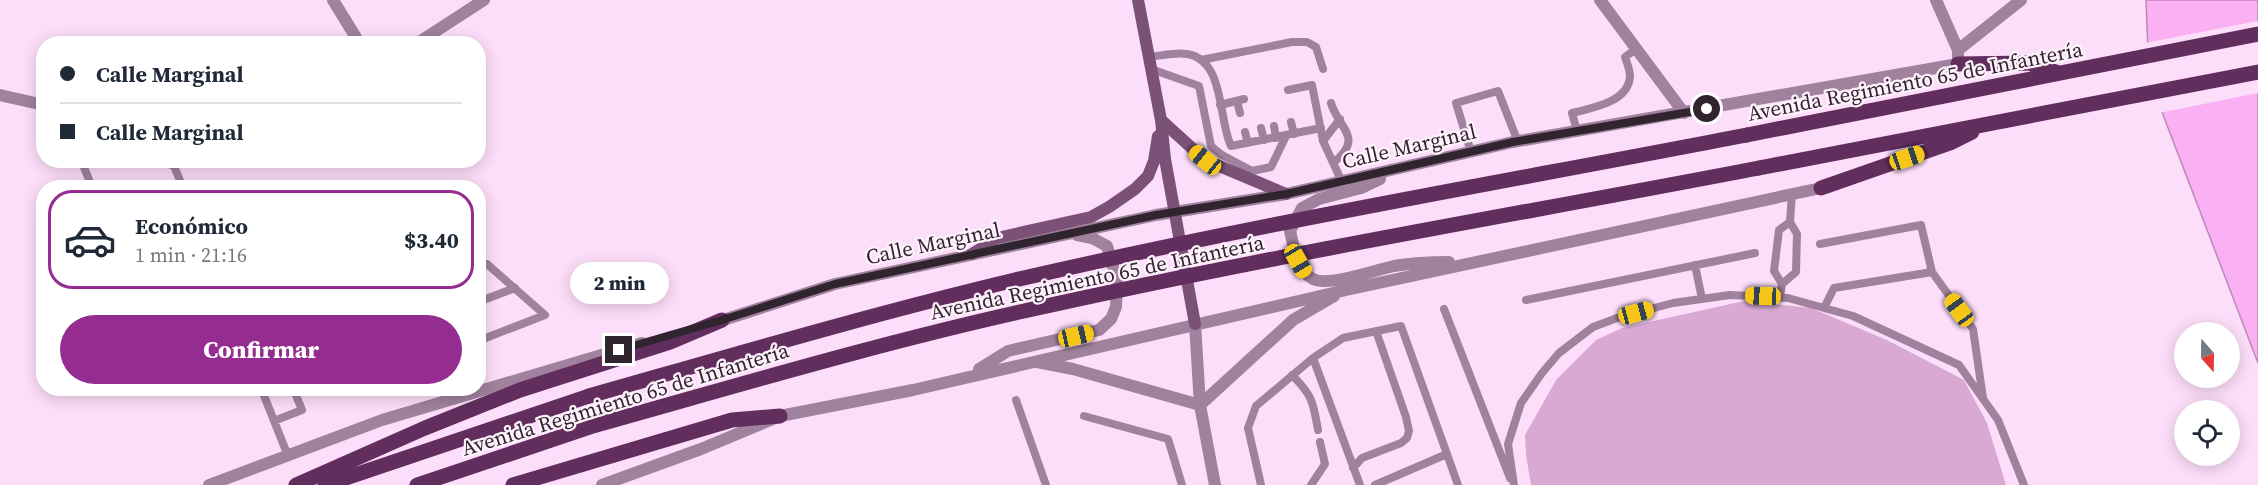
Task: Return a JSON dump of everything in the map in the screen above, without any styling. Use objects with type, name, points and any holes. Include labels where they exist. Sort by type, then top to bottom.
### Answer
[{"type":"main road","name":"Avenida Regimiento 65 de Infantería","points":[[325,485],[589,396],[1012,281],[1162,248],[2258,34]]},
{"type":"main road","points":[[1958,57],[2029,63],[2059,73]]},
{"type":"main road","name":"Avenida Regimiento 65 de Infantería","points":[[417,485],[596,425],[835,359],[1021,312],[1167,280],[2258,72]]},
{"type":"main road","points":[[1821,188],[1950,144],[1988,123]]},
{"type":"main road","points":[[296,485],[425,428],[520,390],[670,342],[722,320]]},
{"type":"main road","points":[[513,485],[732,420],[780,416]]},
{"type":"street","points":[[333,0],[355,36]]},
{"type":"street","points":[[428,36],[484,0]]},
{"type":"street","points":[[1138,0],[1161,120],[1165,159],[1195,324],[1200,405],[1215,485]]},
{"type":"street","points":[[1600,0],[1684,113]]},
{"type":"street","points":[[1936,0],[1958,57],[2021,0]]},
{"type":"street","name":"Calle Marginal","points":[[486,384],[722,320],[835,284],[1070,234],[1286,194],[1518,142],[1684,113],[1958,57]]},
{"type":"street","points":[[0,95],[36,103]]},
{"type":"street","points":[[1161,120],[1205,160],[1286,194]]},
{"type":"street","points":[[972,254],[997,238],[1091,217],[1135,189],[1148,176],[1154,161],[1161,120]]},
{"type":"street","points":[[1403,169],[1360,188],[1319,199],[1302,208],[1290,231],[1298,261],[1304,272],[1315,280],[1336,280],[1394,266],[1428,262],[1472,263]]},
{"type":"street","points":[[602,485],[701,449],[780,416],[913,390],[1346,290],[1821,188]]},
{"type":"street","points":[[968,376],[1008,351],[1099,330],[1111,320],[1116,307],[1117,280],[1107,246],[1092,238],[1070,234]]},
{"type":"street","points":[[1200,405],[1293,320],[1346,290]]},
{"type":"street","points":[[1032,361],[1073,369],[1200,405]]},
{"type":"street","name":"Calle Marginal","points":[[209,485],[446,396]]},
{"type":"lane","points":[[1201,60],[1292,42],[1307,42],[1316,47],[1323,69]]},
{"type":"lane","points":[[1576,131],[1572,113],[1607,103],[1620,96],[1629,84],[1631,73],[1625,57],[1636,49]]},
{"type":"lane","points":[[1150,63],[1187,54],[1201,60],[1215,74],[1220,105],[1231,146],[1321,128]]},
{"type":"lane","points":[[1150,63],[1199,86],[1211,146],[1222,155],[1252,171],[1271,167],[1290,135],[1291,122]]},
{"type":"lane","points":[[1288,90],[1312,86],[1323,141],[1342,182]]},
{"type":"lane","points":[[1471,152],[1456,103],[1498,91],[1518,142]]},
{"type":"lane","points":[[1220,105],[1241,100],[1240,113]]},
{"type":"lane","points":[[1331,103],[1334,114],[1340,119],[1349,140],[1347,152],[1333,163]]},
{"type":"lane","points":[[1323,141],[1340,119]]},
{"type":"lane","points":[[1274,126],[1276,138]]},
{"type":"lane","points":[[1261,128],[1264,140]]},
{"type":"lane","points":[[1245,132],[1248,143]]},
{"type":"lane","points":[[1780,296],[1782,284],[1796,272],[1797,234],[1790,222],[1792,194]]},
{"type":"lane","points":[[1782,284],[1774,272],[1776,247],[1779,230],[1790,222]]},
{"type":"lane","points":[[1820,244],[1921,225],[1932,272],[1973,329],[1983,399]]},
{"type":"lane","points":[[1526,300],[1755,253]]},
{"type":"lane","points":[[486,264],[545,315],[486,338]]},
{"type":"lane","points":[[1695,265],[1702,299]]},
{"type":"lane","points":[[1824,308],[1834,288],[1932,272]]},
{"type":"lane","points":[[486,299],[514,288]]},
{"type":"lane","points":[[1513,485],[1508,444],[1521,403],[1559,352],[1593,327],[1617,318],[1673,303],[1730,295],[1780,296],[1853,316],[1959,365],[1998,420],[2024,485]]},
{"type":"lane","points":[[1444,309],[1513,485]]},
{"type":"lane","points":[[1262,485],[1248,428],[1256,406],[1313,358],[1343,339],[1401,326],[1458,485]]},
{"type":"lane","points":[[1353,468],[1362,458],[1401,443],[1407,438],[1409,431],[1376,331]]},
{"type":"lane","points":[[1313,358],[1360,485]]},
{"type":"lane","points":[[1292,375],[1307,390],[1312,400],[1318,430]]},
{"type":"lane","points":[[264,396],[288,456]]},
{"type":"lane","points":[[274,421],[302,410],[296,396]]},
{"type":"lane","points":[[1016,400],[1046,485]]},
{"type":"lane","points":[[1084,416],[1168,439],[1182,485]]},
{"type":"lane","points":[[1311,485],[1325,464],[1320,442]]},
{"type":"lane","points":[[1375,485],[1447,454]]},
{"type":"shaded area","points":[[2146,0],[2258,0],[2258,363],[2149,78]]},
{"type":"shaded area","points":[[1744,301],[1811,308],[1887,340],[1964,380],[1987,423],[2006,485],[1531,485],[1525,435],[1556,380],[1596,340],[1622,328]]},
{"type":"pier","points":[[2258,21],[2258,93],[2159,113],[2146,78],[2145,43]]},
{"type":"route","points":[[619,350],[835,284],[1156,215],[1286,194],[1513,142],[1707,109]]}]
